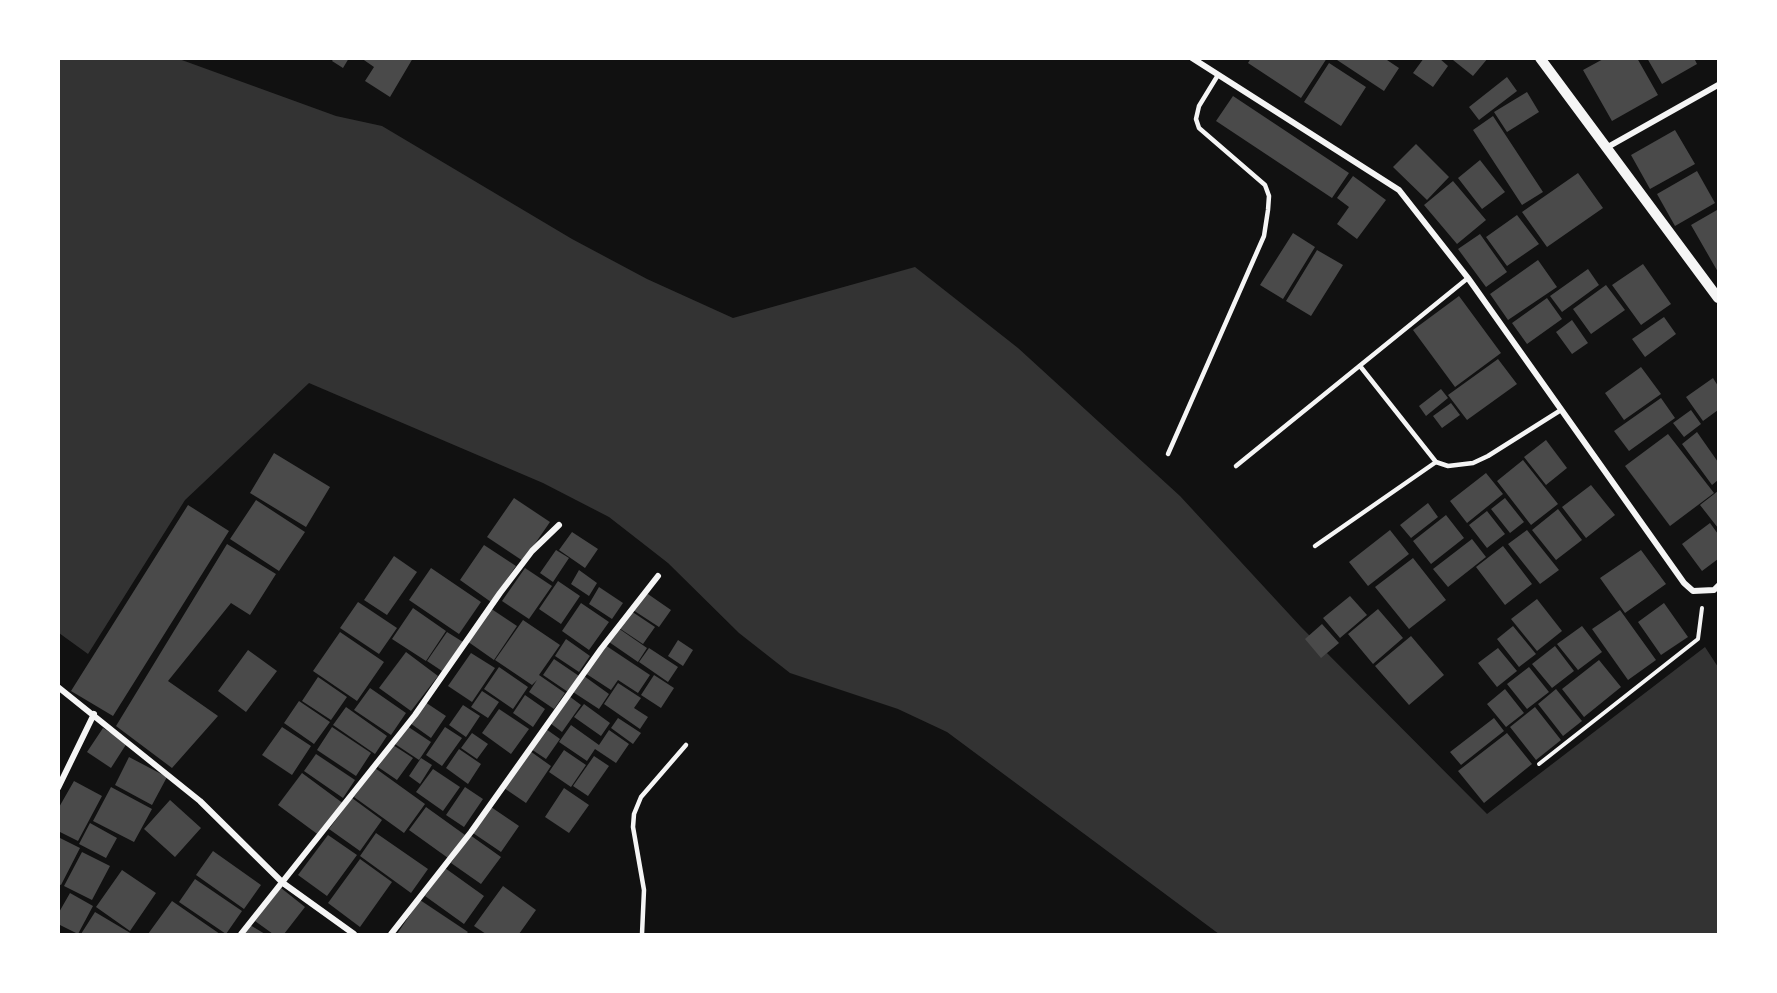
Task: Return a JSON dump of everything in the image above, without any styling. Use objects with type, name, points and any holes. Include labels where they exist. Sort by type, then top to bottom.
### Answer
[{"type":"street","points":[[1192,58],[1399,190],[1468,279],[1684,583],[1693,591],[1714,590],[1719,586]]},
{"type":"street","points":[[1540,58],[1718,297]]},
{"type":"street","points":[[1606,148],[1719,86]]},
{"type":"street","points":[[241,934],[415,715],[532,551],[559,525]]},
{"type":"street","points":[[392,934],[471,832],[601,649],[658,576]]},
{"type":"street","points":[[58,687],[200,801],[282,883],[354,934]]},
{"type":"street","points":[[58,788],[94,714]]},
{"type":"lane","points":[[1168,454],[1264,236],[1268,210],[1269,196],[1265,185],[1199,128],[1197,118],[1199,106],[1218,75]]},
{"type":"lane","points":[[1236,465],[1468,279]]},
{"type":"lane","points":[[1360,366],[1436,462],[1448,465],[1473,463],[1561,410]]},
{"type":"lane","points":[[1316,546],[1436,462]]},
{"type":"lane","points":[[642,934],[644,890],[633,826],[634,814],[641,797],[686,745]]},
{"type":"path","points":[[1539,764],[1698,639],[1704,590]]},
{"type":"shaded area","points":[[59,59],[179,59],[336,116],[382,126],[572,239],[647,279],[733,318],[915,267],[1018,348],[1180,496],[1301,627],[1487,814],[1705,647],[1718,667],[1718,934],[1219,934],[947,732],[898,709],[790,673],[739,633],[668,563],[609,517],[543,483],[309,383],[185,500],[88,654],[59,633]]},
{"type":"building","points":[[334,58],[349,58],[343,68],[332,61]]},
{"type":"building","points":[[361,58],[413,58],[390,97],[365,81],[374,67]]},
{"type":"building","points":[[1251,58],[1327,58],[1301,98],[1248,63]]},
{"type":"building","points":[[1334,58],[1384,58],[1399,68],[1384,91]]},
{"type":"building","points":[[1424,58],[1439,58],[1448,66],[1433,87],[1413,73]]},
{"type":"building","points":[[1454,58],[1488,58],[1473,76],[1453,60]]},
{"type":"building","points":[[1605,58],[1637,58],[1658,95],[1612,121],[1583,70]]},
{"type":"building","points":[[1647,58],[1694,58],[1697,64],[1662,84]]},
{"type":"building","points":[[1329,63],[1366,87],[1341,126],[1304,102]]},
{"type":"building","points":[[1507,77],[1517,91],[1479,120],[1469,107]]},
{"type":"building","points":[[1527,92],[1539,112],[1507,132],[1494,112]]},
{"type":"building","points":[[1233,96],[1349,173],[1332,198],[1216,121]]},
{"type":"building","points":[[1493,116],[1543,192],[1522,205],[1473,130]]},
{"type":"building","points":[[1675,130],[1695,164],[1650,189],[1631,155]]},
{"type":"building","points":[[1416,144],[1449,177],[1427,200],[1393,167]]},
{"type":"building","points":[[1480,160],[1505,192],[1482,209],[1458,178]]},
{"type":"building","points":[[1697,171],[1715,203],[1675,226],[1657,194]]},
{"type":"building","points":[[1578,173],[1603,208],[1547,247],[1522,212]]},
{"type":"building","points":[[1353,176],[1386,200],[1357,239],[1337,224],[1349,207],[1337,198]]},
{"type":"building","points":[[1453,181],[1486,220],[1457,244],[1424,205]]},
{"type":"building","points":[[1717,210],[1718,213],[1718,272],[1691,225]]},
{"type":"building","points":[[1517,215],[1539,244],[1507,266],[1486,237]]},
{"type":"building","points":[[1293,233],[1315,247],[1283,299],[1260,285]]},
{"type":"building","points":[[1480,234],[1507,272],[1486,287],[1458,249]]},
{"type":"building","points":[[1317,250],[1343,265],[1311,316],[1286,301]]},
{"type":"building","points":[[1538,260],[1557,287],[1508,320],[1490,294]]},
{"type":"building","points":[[1643,264],[1671,304],[1641,325],[1612,285]]},
{"type":"building","points":[[1588,269],[1599,285],[1562,312],[1550,296]]},
{"type":"building","points":[[1606,285],[1625,310],[1591,334],[1573,309]]},
{"type":"building","points":[[1459,296],[1501,353],[1455,387],[1413,330]]},
{"type":"building","points":[[1547,298],[1562,319],[1527,344],[1512,323]]},
{"type":"building","points":[[1664,317],[1676,334],[1645,357],[1632,339]]},
{"type":"building","points":[[1572,320],[1588,343],[1572,354],[1556,332]]},
{"type":"building","points":[[1498,359],[1517,384],[1467,420],[1448,395]]},
{"type":"building","points":[[1641,367],[1661,394],[1624,420],[1605,393]]},
{"type":"building","points":[[1713,378],[1718,386],[1718,410],[1703,421],[1686,397]]},
{"type":"building","points":[[1441,389],[1448,398],[1426,416],[1419,406]]},
{"type":"building","points":[[1661,398],[1675,418],[1629,451],[1614,431]]},
{"type":"building","points":[[1451,403],[1460,415],[1442,428],[1433,416]]},
{"type":"building","points":[[1691,410],[1701,424],[1684,437],[1673,423]]},
{"type":"building","points":[[1697,432],[1718,462],[1718,480],[1712,485],[1682,444]]},
{"type":"building","points":[[1668,434],[1714,493],[1670,526],[1625,466]]},
{"type":"building","points":[[1546,440],[1567,468],[1546,485],[1524,457]]},
{"type":"building","points":[[274,453],[330,487],[306,527],[250,493]]},
{"type":"building","points":[[1523,460],[1558,504],[1531,525],[1497,481]]},
{"type":"building","points":[[1486,473],[1503,494],[1467,523],[1450,501]]},
{"type":"building","points":[[1591,485],[1615,515],[1586,538],[1562,507]]},
{"type":"building","points":[[1718,491],[1718,528],[1700,505]]},
{"type":"building","points":[[514,498],[550,522],[523,561],[487,537]]},
{"type":"building","points":[[1505,498],[1524,522],[1510,533],[1491,509]]},
{"type":"building","points":[[256,500],[305,532],[279,571],[230,539]]},
{"type":"building","points":[[1428,503],[1438,517],[1411,538],[1400,525]]},
{"type":"building","points":[[188,505],[229,531],[113,716],[71,691]]},
{"type":"building","points":[[1558,509],[1582,540],[1556,560],[1532,530]]},
{"type":"building","points":[[1487,511],[1505,534],[1487,548],[1469,525]]},
{"type":"building","points":[[1446,515],[1464,538],[1431,564],[1413,541]]},
{"type":"building","points":[[1710,523],[1718,534],[1718,559],[1702,571],[1682,544]]},
{"type":"building","points":[[1390,530],[1409,554],[1368,586],[1349,562]]},
{"type":"building","points":[[1527,530],[1559,570],[1540,584],[1508,544]]},
{"type":"building","points":[[572,532],[598,549],[585,568],[559,550]]},
{"type":"building","points":[[1472,539],[1486,557],[1448,587],[1433,569]]},
{"type":"building","points":[[227,544],[276,574],[250,615],[231,603],[168,681],[218,716],[172,768],[116,726]]},
{"type":"building","points":[[484,545],[516,566],[491,602],[460,580]]},
{"type":"building","points":[[1503,546],[1532,584],[1505,605],[1476,567]]},
{"type":"building","points":[[556,550],[569,558],[553,582],[540,573]]},
{"type":"building","points":[[1641,550],[1666,584],[1625,613],[1600,578]]},
{"type":"building","points":[[394,556],[417,572],[387,615],[364,600]]},
{"type":"building","points":[[1413,558],[1446,600],[1409,629],[1375,587]]},
{"type":"building","points":[[431,568],[481,602],[459,634],[409,600]]},
{"type":"building","points":[[525,568],[552,586],[529,619],[502,601]]},
{"type":"building","points":[[579,570],[597,583],[589,596],[571,584]]},
{"type":"building","points":[[558,581],[580,596],[561,624],[539,609]]},
{"type":"building","points":[[599,587],[623,603],[612,619],[589,604]]},
{"type":"building","points":[[645,592],[671,610],[659,627],[633,610]]},
{"type":"building","points":[[1350,596],[1367,615],[1340,638],[1323,618]]},
{"type":"building","points":[[1537,599],[1562,631],[1537,651],[1511,619]]},
{"type":"building","points":[[358,602],[397,628],[379,654],[340,628]]},
{"type":"building","points":[[581,603],[609,622],[589,650],[562,631]]},
{"type":"building","points":[[1664,603],[1688,637],[1661,655],[1638,622]]},
{"type":"building","points":[[413,608],[446,631],[426,661],[392,639]]},
{"type":"building","points":[[490,608],[517,626],[494,660],[467,641]]},
{"type":"building","points":[[1378,609],[1403,638],[1373,664],[1348,634]]},
{"type":"building","points":[[1620,610],[1656,660],[1628,680],[1592,629]]},
{"type":"building","points":[[631,611],[655,627],[643,644],[619,628]]},
{"type":"building","points":[[523,620],[560,645],[539,675],[565,693],[554,709],[529,692],[537,680],[532,685],[495,660]]},
{"type":"building","points":[[1322,624],[1339,643],[1321,658],[1305,639]]},
{"type":"building","points":[[1513,626],[1536,654],[1519,667],[1497,639]]},
{"type":"building","points":[[1582,626],[1602,652],[1578,670],[1557,644]]},
{"type":"building","points":[[618,628],[647,648],[638,662],[609,642]]},
{"type":"building","points":[[340,632],[384,662],[357,701],[313,671]]},
{"type":"building","points":[[447,632],[463,642],[442,671],[427,661]]},
{"type":"building","points":[[1411,636],[1444,675],[1409,705],[1375,666]]},
{"type":"building","points":[[566,639],[590,656],[579,672],[555,656]]},
{"type":"building","points":[[678,640],[693,650],[683,666],[668,656]]},
{"type":"building","points":[[605,645],[650,675],[638,693],[618,680],[611,690],[585,673]]},
{"type":"building","points":[[1555,646],[1574,671],[1552,688],[1532,664]]},
{"type":"building","points":[[649,648],[678,667],[668,682],[639,662]]},
{"type":"building","points":[[1498,648],[1517,671],[1497,687],[1478,663]]},
{"type":"building","points":[[248,650],[277,671],[246,712],[218,691]]},
{"type":"building","points":[[406,652],[438,676],[411,711],[379,688]]},
{"type":"building","points":[[471,653],[495,668],[472,702],[448,686]]},
{"type":"building","points":[[554,659],[579,676],[568,692],[543,675]]},
{"type":"building","points":[[1599,660],[1621,687],[1584,717],[1562,689]]},
{"type":"building","points":[[499,667],[528,687],[513,709],[484,689]]},
{"type":"building","points":[[1529,667],[1549,692],[1527,709],[1507,684]]},
{"type":"building","points":[[654,675],[674,688],[661,708],[641,695]]},
{"type":"building","points":[[584,676],[609,694],[599,709],[573,692]]},
{"type":"building","points":[[318,677],[347,697],[331,720],[302,701]]},
{"type":"building","points":[[618,683],[641,698],[634,708],[648,717],[640,729],[604,704]]},
{"type":"building","points":[[370,688],[406,713],[391,735],[354,710]]},
{"type":"building","points":[[1505,689],[1524,713],[1506,727],[1487,704]]},
{"type":"building","points":[[1556,689],[1582,721],[1563,736],[1538,704]]},
{"type":"building","points":[[482,691],[499,702],[488,718],[471,707]]},
{"type":"building","points":[[525,695],[545,709],[533,727],[513,713]]},
{"type":"building","points":[[569,696],[581,705],[562,732],[550,723]]},
{"type":"building","points":[[299,701],[330,722],[314,744],[284,723]]},
{"type":"building","points":[[425,702],[446,716],[431,738],[410,723]]},
{"type":"building","points":[[584,704],[610,723],[601,736],[574,717]]},
{"type":"building","points":[[463,705],[480,716],[466,737],[449,725]]},
{"type":"building","points":[[346,707],[387,736],[375,754],[333,725]]},
{"type":"building","points":[[1535,707],[1561,740],[1536,760],[1510,727]]},
{"type":"building","points":[[499,709],[529,729],[511,754],[482,733]]},
{"type":"building","points":[[618,718],[641,733],[633,744],[611,728]]},
{"type":"building","points":[[1494,718],[1504,731],[1461,765],[1450,752]]},
{"type":"building","points":[[571,725],[599,745],[609,730],[629,744],[616,763],[595,749],[587,761],[559,742]]},
{"type":"building","points":[[407,726],[431,742],[419,760],[395,744]]},
{"type":"building","points":[[282,727],[311,746],[292,775],[262,755]]},
{"type":"building","points":[[332,727],[371,753],[356,776],[317,750]]},
{"type":"building","points":[[445,727],[462,738],[442,766],[426,755]]},
{"type":"building","points":[[103,728],[127,743],[111,768],[87,752]]},
{"type":"building","points":[[546,729],[560,739],[546,759],[531,749]]},
{"type":"building","points":[[472,733],[488,744],[477,759],[461,748]]},
{"type":"building","points":[[1507,733],[1532,764],[1484,803],[1458,771]]},
{"type":"building","points":[[393,745],[413,758],[397,780],[378,767]]},
{"type":"building","points":[[459,749],[481,764],[468,784],[446,768]]},
{"type":"building","points":[[564,750],[586,765],[571,787],[549,772]]},
{"type":"building","points":[[530,751],[551,766],[526,803],[504,788]]},
{"type":"building","points":[[316,754],[355,780],[343,798],[304,771]]},
{"type":"building","points":[[594,756],[609,766],[588,796],[573,786]]},
{"type":"building","points":[[129,757],[167,777],[152,805],[115,785]]},
{"type":"building","points":[[421,758],[432,765],[420,784],[409,776]]},
{"type":"building","points":[[375,768],[425,804],[404,833],[354,797]]},
{"type":"building","points":[[433,769],[460,787],[443,811],[416,792]]},
{"type":"building","points":[[302,773],[344,804],[320,836],[278,805]]},
{"type":"building","points":[[74,781],[102,796],[78,841],[58,831],[58,809]]},
{"type":"building","points":[[111,787],[152,809],[134,842],[93,821]]},
{"type":"building","points":[[465,787],[483,799],[464,827],[446,815]]},
{"type":"building","points":[[564,788],[589,805],[569,833],[545,817]]},
{"type":"building","points":[[352,798],[382,820],[360,851],[329,829]]},
{"type":"building","points":[[170,800],[201,828],[175,857],[144,829]]},
{"type":"building","points":[[426,807],[465,835],[448,858],[409,830]]},
{"type":"building","points":[[491,807],[519,826],[501,852],[473,833]]},
{"type":"building","points":[[90,823],[117,838],[106,858],[79,844]]},
{"type":"building","points":[[376,833],[428,869],[411,893],[360,856]]},
{"type":"building","points":[[328,835],[357,855],[327,896],[298,875]]},
{"type":"building","points":[[470,835],[501,857],[481,884],[451,863]]},
{"type":"building","points":[[58,837],[80,848],[61,885],[58,884]]},
{"type":"building","points":[[213,851],[261,885],[244,909],[196,875]]},
{"type":"building","points":[[82,852],[110,866],[92,900],[64,886]]},
{"type":"building","points":[[360,859],[392,882],[360,927],[328,903]]},
{"type":"building","points":[[445,868],[484,896],[464,924],[425,896]]},
{"type":"building","points":[[122,870],[156,893],[130,931],[96,907]]},
{"type":"building","points":[[195,879],[242,911],[226,934],[179,902]]},
{"type":"building","points":[[503,886],[536,910],[519,934],[486,934],[474,926]]},
{"type":"building","points":[[281,888],[305,907],[284,934],[273,934],[255,921]]},
{"type":"building","points":[[70,893],[93,906],[78,934],[58,924],[58,914]]},
{"type":"building","points":[[420,900],[468,932],[466,934],[397,934]]},
{"type":"building","points":[[172,901],[220,934],[148,934]]},
{"type":"building","points":[[95,912],[132,934],[81,934]]},
{"type":"building","points":[[250,925],[265,934],[244,934]]}]
